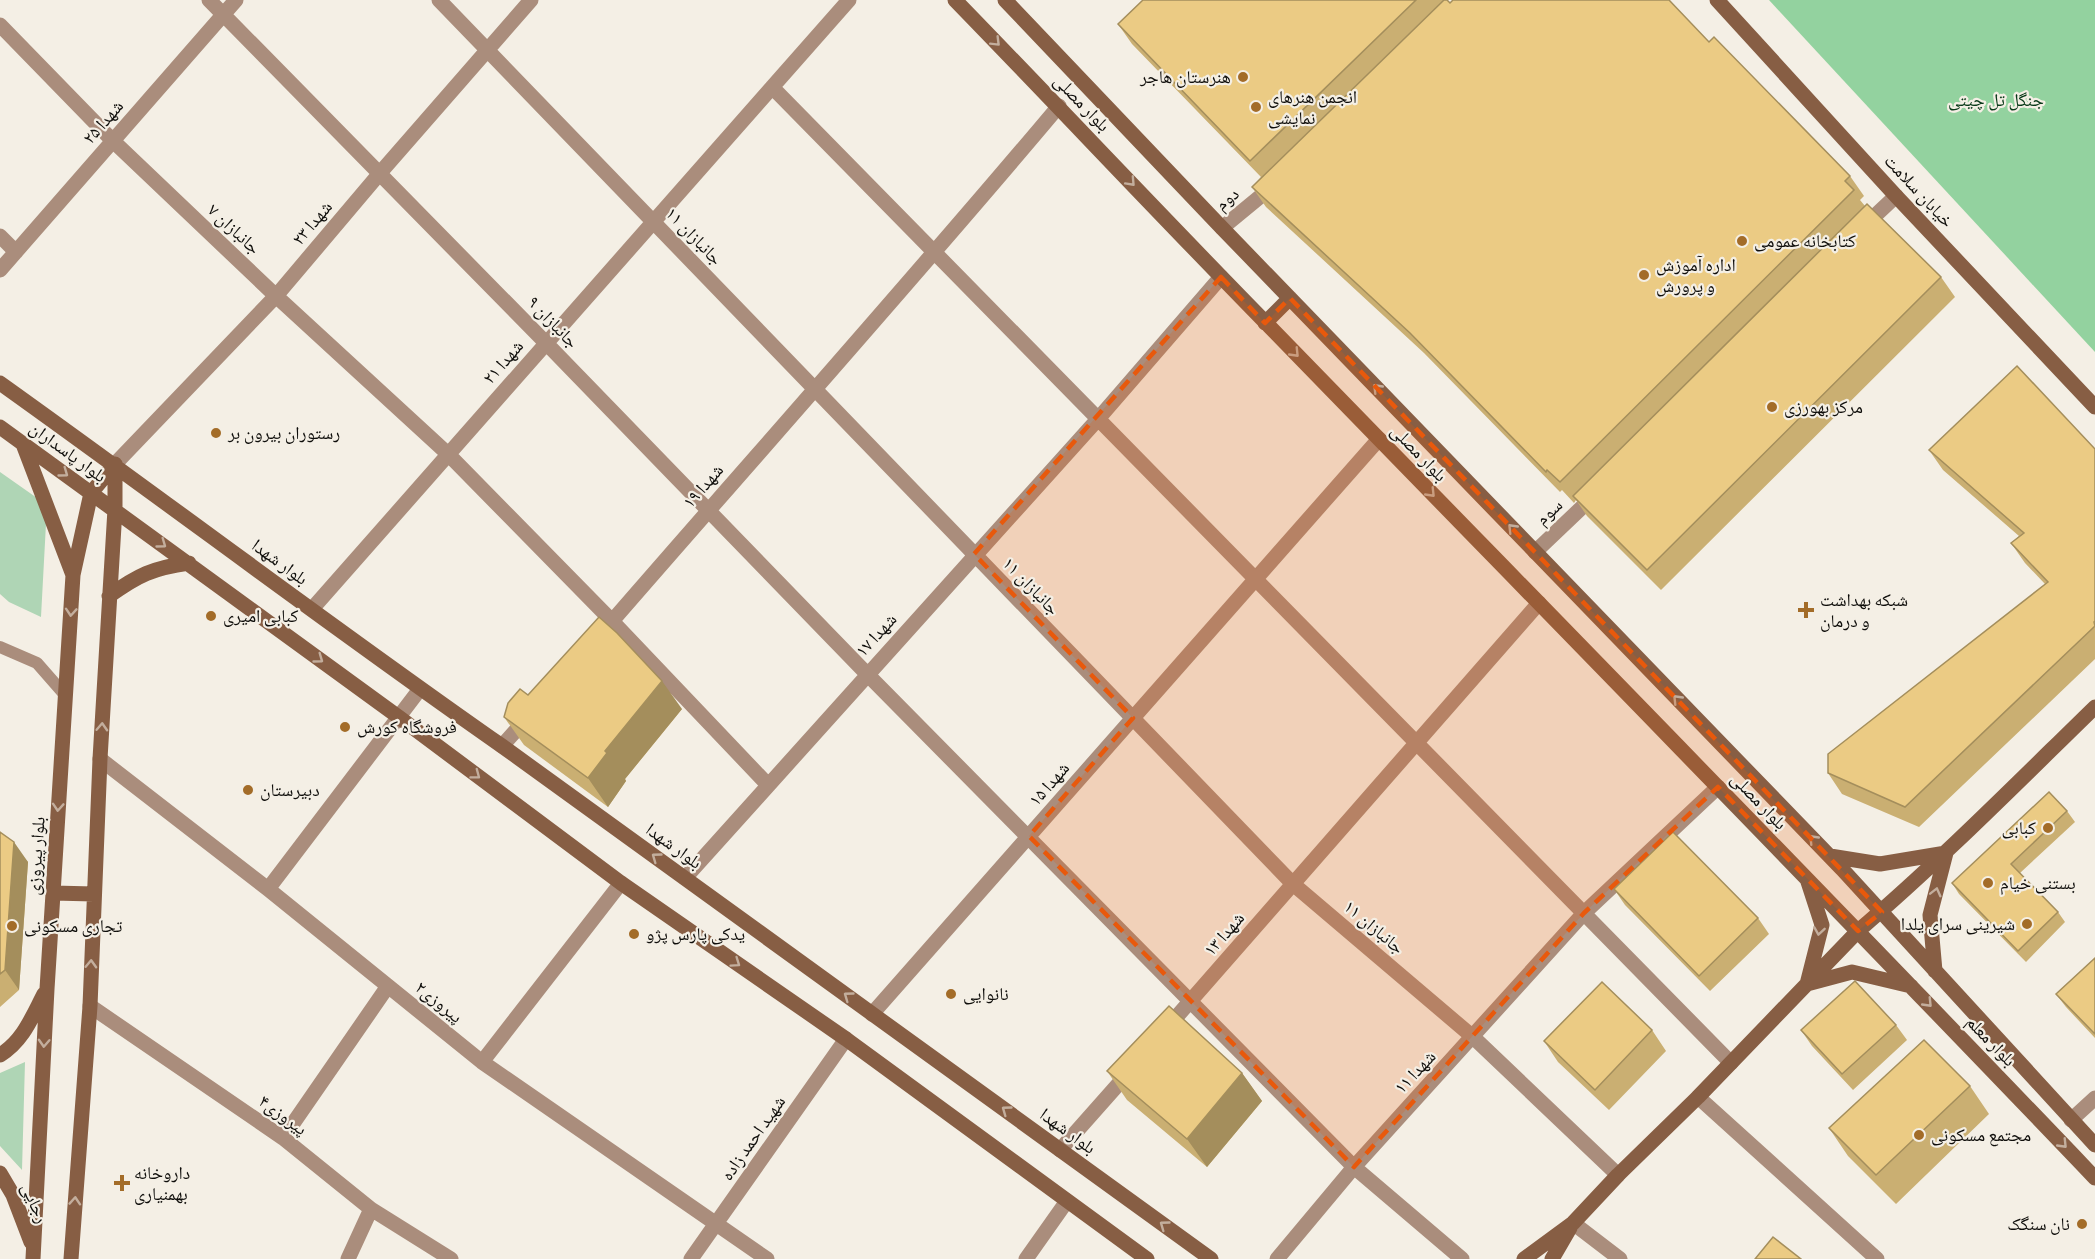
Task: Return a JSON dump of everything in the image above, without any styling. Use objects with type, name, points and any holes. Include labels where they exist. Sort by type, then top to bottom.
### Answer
[{"type":"main road","name":"بلوار مصلی","points":[[954,0],[1059,106],[1265,323],[1858,931]]},
{"type":"main road","name":"بلوار مصلی","points":[[1005,0],[1882,912]]},
{"type":"main road","name":"خیابان سلامت","points":[[1717,0],[1896,196],[2095,407]]},
{"type":"main road","points":[[1265,323],[1290,298]]},
{"type":"main road","name":"بلوار پاسداران","points":[[0,383],[115,464]]},
{"type":"main road","name":"بلوار پاسداران","points":[[0,427],[115,509]]},
{"type":"main road","points":[[23,444],[73,575]]},
{"type":"main road","points":[[91,493],[115,464]]},
{"type":"main road","points":[[71,1259],[90,1006],[100,759],[115,509],[115,464]]},
{"type":"main road","name":"بلوار شهدا","points":[[115,464],[420,689],[1211,1259]]},
{"type":"main road","name":"بلوار پیروزی","points":[[33,1254],[73,575],[91,493]]},
{"type":"main road","points":[[115,509],[621,883],[846,1039],[1147,1259]]},
{"type":"main road","points":[[109,596],[131,580],[161,567],[189,563]]},
{"type":"main road","points":[[1524,1259],[1573,1223],[1858,931],[1946,853],[2095,707]]},
{"type":"main road","points":[[1830,856],[1880,864],[1946,853]]},
{"type":"main road","points":[[1935,971],[1930,915],[1946,853]]},
{"type":"main road","points":[[1807,984],[1822,925],[1808,879]]},
{"type":"main road","points":[[53,893],[94,894]]},
{"type":"main road","name":"بلوار معلم","points":[[1882,912],[2095,1145]]},
{"type":"main road","name":"بلوار معلم","points":[[1858,931],[2095,1178]]},
{"type":"main road","points":[[1807,984],[1852,972],[1911,986]]},
{"type":"main road","points":[[0,1054],[11,1048],[22,1037],[47,989]]},
{"type":"main road","name":"رجایی","points":[[0,1173],[13,1195],[33,1254]]},
{"type":"main road","points":[[1552,1259],[1573,1223]]},
{"type":"street","name":"جانبازان ۹","points":[[209,0],[867,674],[1354,1167],[1462,1259]]},
{"type":"street","name":"شهدا ۲۵","points":[[0,270],[236,0]]},
{"type":"street","name":"جانبازان ۱۱","points":[[439,0],[1293,884],[1473,1037],[1618,1175]]},
{"type":"street","name":"شهدا ۲۳","points":[[115,464],[276,296],[531,0]]},
{"type":"street","name":"شهدا ۲۱","points":[[312,609],[849,0]]},
{"type":"street","name":"جانبازان ۷","points":[[0,25],[112,141],[448,454],[612,621],[768,785]]},
{"type":"street","points":[[772,87],[1731,1063]]},
{"type":"street","name":"شهدا ۱۹","points":[[597,637],[935,253],[1059,106]]},
{"type":"street","name":"دوم","points":[[1222,228],[1286,173]]},
{"type":"street","points":[[1855,236],[1896,196]]},
{"type":"street","points":[[0,237],[16,252]]},
{"type":"street","name":"شهدا ۱۷","points":[[685,878],[1098,418],[1221,277]]},
{"type":"street","name":"شهدا ۱۵","points":[[872,1014],[1379,439]]},
{"type":"street","name":"سوم","points":[[1535,552],[1604,487]]},
{"type":"street","name":"شهدا ۱۳","points":[[1152,1045],[1539,603]]},
{"type":"street","points":[[268,889],[420,689]]},
{"type":"street","points":[[502,747],[539,704]]},
{"type":"street","name":"پیروزی۲","points":[[100,759],[268,889],[482,1062],[767,1259]]},
{"type":"street","name":"شهدا ۱۱","points":[[1277,1259],[1354,1167],[1584,913],[1718,787]]},
{"type":"street","points":[[482,1062],[621,883]]},
{"type":"street","points":[[283,1138],[388,986]]},
{"type":"street","name":"پیروزی۴","points":[[90,1006],[283,1138],[371,1209],[451,1259]]},
{"type":"street","name":"شهید احمد زاده","points":[[692,1259],[846,1039]]},
{"type":"street","points":[[1060,1150],[1137,1062]]},
{"type":"street","points":[[1698,1097],[1877,1259]]},
{"type":"street","points":[[2071,1120],[2095,1098]]},
{"type":"street","points":[[1026,1259],[1067,1201]]},
{"type":"street","points":[[348,1259],[371,1209]]},
{"type":"street","points":[[1573,1223],[1620,1259]]},
{"type":"lane","points":[[0,647],[37,663],[65,694]]},
{"type":"highlighted area","points":[[1221,277],[1265,323],[1290,298],[1882,912],[1858,931],[1718,787],[1584,913],[1354,1167],[1029,836],[1133,718],[974,554]]},
{"type":"green space","name":"جنگل تل چیتی","points":[[1769,0],[2095,0],[2095,352]]},
{"type":"green space","points":[[0,472],[47,505],[41,617],[9,602],[0,594]]},
{"type":"green space","points":[[25,1062],[22,1170],[0,1146],[0,1073]]},
{"type":"building","name":"انجمن هنرهای نمایشی","points":[[1143,0],[1416,0],[1250,161],[1118,24]]},
{"type":"building","points":[[1444,0],[1450,3],[1453,0],[1669,0],[1709,42],[1714,37],[1850,176],[1845,181],[1854,190],[1560,482],[1547,470],[1546,472],[1410,333],[1252,187]]},
{"type":"building","name":"مرکز بهورزی","points":[[1867,204],[1941,277],[1647,570],[1573,496]]},
{"type":"building","points":[[2017,366],[2095,449],[2095,626],[1905,807],[1828,773],[1828,754],[2048,582],[2011,543],[2024,533],[1929,450]]},
{"type":"building","points":[[599,617],[662,681],[605,751],[607,753],[588,778],[504,717],[508,703],[520,689],[528,695]]},
{"type":"building","points":[[2049,792],[2067,811],[2011,864],[2058,912],[2018,951],[1952,883]]},
{"type":"building","points":[[0,832],[14,842],[5,970],[0,974]]},
{"type":"building","points":[[1673,832],[1758,918],[1699,976],[1614,889]]},
{"type":"building","points":[[2095,958],[2095,1034],[2056,994]]},
{"type":"building","points":[[1855,981],[1896,1025],[1842,1074],[1801,1030]]},
{"type":"building","points":[[1602,982],[1652,1030],[1595,1090],[1544,1041]]},
{"type":"building","points":[[1169,1006],[1242,1073],[1187,1139],[1107,1071]]},
{"type":"building","points":[[1924,1040],[1970,1086],[1876,1175],[1829,1128]]},
{"type":"building","points":[[1773,1237],[1801,1259],[1755,1259]]},
{"type":"place","name":"هنرستان هاجر","points":[[1243,77]]},
{"type":"place","name":"انجمن هنرهای نمایشی","points":[[1256,107]]},
{"type":"place","name":"کتابخانه عمومی","points":[[1742,241]]},
{"type":"place","name":"اداره آموزش و پرورش","points":[[1644,275]]},
{"type":"place","name":"مرکز بهورزی","points":[[1772,407]]},
{"type":"place","name":"رستوران بیرون بر","points":[[216,433]]},
{"type":"place","name":"شبکه بهداشت و درمان","points":[[1806,610]]},
{"type":"place","name":"کبابی امیری","points":[[211,616]]},
{"type":"place","name":"فروشگاه کورش","points":[[345,727]]},
{"type":"place","name":"دبیرستان","points":[[248,790]]},
{"type":"place","name":"کبابی","points":[[2048,828]]},
{"type":"place","name":"بستنی خیام","points":[[1988,883]]},
{"type":"place","name":"شیرینی سرای یلدا","points":[[2027,924]]},
{"type":"place","name":"تجاری مسکونی","points":[[12,926]]},
{"type":"place","name":"یدکی پارس پژو","points":[[634,934]]},
{"type":"place","name":"نانوایی","points":[[951,994]]},
{"type":"place","name":"مجتمع مسکونی","points":[[1919,1135]]},
{"type":"place","name":"داروخانه بهمنیاری","points":[[122,1183]]},
{"type":"place","name":"نان سنگک","points":[[2082,1224]]}]
